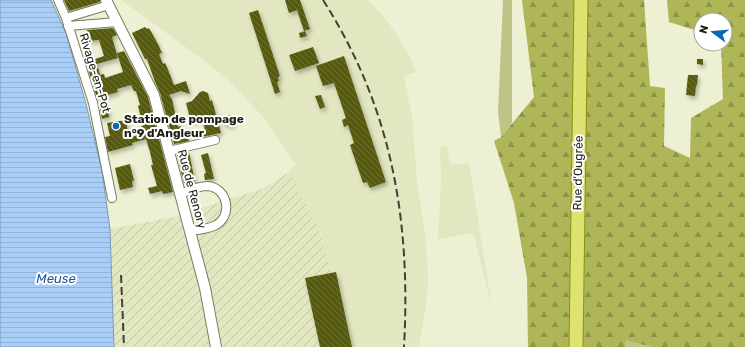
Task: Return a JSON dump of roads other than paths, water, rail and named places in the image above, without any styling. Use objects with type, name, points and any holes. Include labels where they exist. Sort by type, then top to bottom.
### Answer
[{"type":"main road","name":"Rue d'Ougrée","points":[[576,347],[581,0]]},
{"type":"street","name":"Rivage-en-Pot","points":[[58,0],[67,22],[93,103],[112,198]]},
{"type":"street","points":[[67,22],[107,3]]},
{"type":"street","name":"Rue de Renory","points":[[107,3],[154,95],[208,301],[216,347]]},
{"type":"street","name":"Rivage-en-Pot","points":[[67,22],[117,22]]},
{"type":"street","points":[[169,151],[215,140]]},
{"type":"street","points":[[180,194],[205,186],[211,186],[224,196],[226,202],[227,210],[221,222],[215,226],[190,231]]},
{"type":"water","name":"Meuse","points":[[0,0],[51,0],[66,33],[86,104],[102,171],[110,229],[114,347],[0,347]]},
{"type":"railway","points":[[323,0],[347,41],[366,82],[381,124],[392,167],[400,210],[404,255],[404,347]]},
{"type":"railway","points":[[121,275],[124,347]]},
{"type":"place","name":"Station de pompage n°9 d'Angleur","points":[[116,126]]}]
